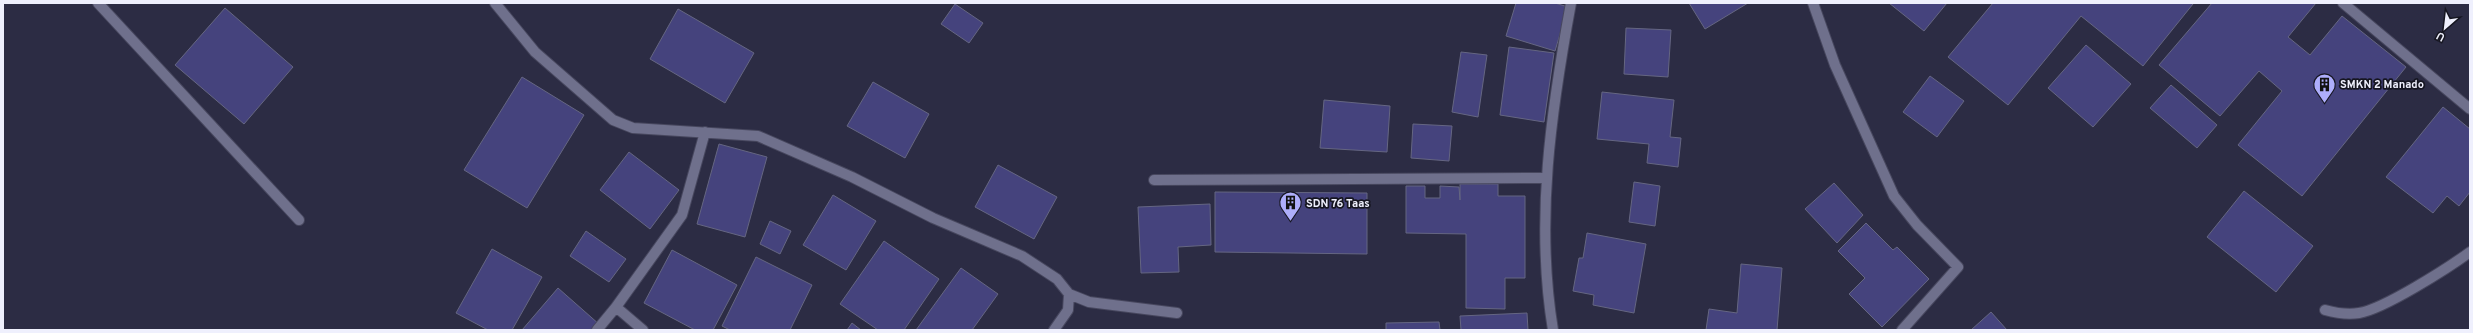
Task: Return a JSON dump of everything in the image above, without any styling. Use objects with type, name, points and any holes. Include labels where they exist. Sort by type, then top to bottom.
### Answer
[{"type":"street","points":[[98,3],[298,220]]},
{"type":"street","points":[[495,3],[536,52],[613,120],[632,128],[758,136],[838,171],[933,218],[1022,256],[1057,279],[1069,294],[1089,302],[1177,313]]},
{"type":"street","points":[[1553,330],[1546,290],[1545,178],[1571,3]]},
{"type":"street","points":[[1813,3],[1835,65],[1894,196],[1917,224],[1958,266],[1902,330]]},
{"type":"street","points":[[2350,5],[2470,109]]},
{"type":"street","points":[[597,330],[616,307],[682,215],[705,132]]},
{"type":"street","points":[[1154,180],[1545,178]]},
{"type":"street","points":[[2325,310],[2347,314],[2360,313],[2376,307],[2448,268],[2470,252]]},
{"type":"street","points":[[1054,330],[1068,310],[1069,294]]},
{"type":"street","points":[[616,307],[643,330]]},
{"type":"building","points":[[1516,3],[1555,3],[1568,7],[1555,51],[1506,36]]},
{"type":"building","points":[[1689,3],[1748,3],[1705,29]]},
{"type":"building","points":[[1889,3],[1947,3],[1924,31]]},
{"type":"building","points":[[1993,3],[2193,4],[2143,66],[2081,16],[2008,105],[1948,57]]},
{"type":"building","name":"SMKN 2 Manado","points":[[2212,3],[2316,3],[2288,37],[2310,55],[2342,16],[2406,67],[2302,196],[2238,145],[2282,91],[2259,71],[2220,116],[2159,65]]},
{"type":"building","points":[[955,4],[983,23],[969,43],[941,24]]},
{"type":"building","points":[[225,8],[293,67],[244,124],[175,65]]},
{"type":"building","points":[[678,9],[754,53],[725,103],[650,59]]},
{"type":"building","points":[[1626,28],[1671,30],[1668,77],[1624,74]]},
{"type":"building","points":[[2086,45],[2131,84],[2093,127],[2048,88]]},
{"type":"building","points":[[1509,47],[1554,53],[1544,122],[1500,115]]},
{"type":"building","points":[[1461,52],[1487,55],[1478,117],[1452,112]]},
{"type":"building","points":[[1930,76],[1964,101],[1937,137],[1903,112]]},
{"type":"building","points":[[522,77],[584,115],[527,208],[464,170]]},
{"type":"building","points":[[873,82],[929,114],[905,158],[847,126]]},
{"type":"building","points":[[2171,85],[2217,125],[2197,148],[2150,108]]},
{"type":"building","points":[[1602,92],[1674,100],[1670,137],[1681,138],[1678,167],[1647,163],[1649,144],[1597,139]]},
{"type":"building","points":[[1324,100],[1390,106],[1387,152],[1320,148]]},
{"type":"building","name":"SMKN 2 Manado","points":[[2443,107],[2470,129],[2470,192],[2459,206],[2447,196],[2433,213],[2386,177]]},
{"type":"building","points":[[1413,124],[1452,126],[1449,161],[1411,158]]},
{"type":"building","points":[[719,144],[767,157],[745,237],[697,224]]},
{"type":"building","points":[[629,152],[679,190],[650,229],[600,190]]},
{"type":"building","points":[[998,165],[1057,197],[1034,239],[975,207]]},
{"type":"building","points":[[1634,182],[1660,186],[1655,226],[1629,222]]},
{"type":"building","points":[[1834,183],[1863,215],[1837,243],[1805,209]]},
{"type":"building","points":[[1460,184],[1498,184],[1498,196],[1525,196],[1525,278],[1505,278],[1505,309],[1466,308],[1466,234],[1406,233],[1406,186],[1425,186],[1425,198],[1440,198],[1440,186],[1459,187],[1460,200]]},
{"type":"building","points":[[2244,191],[2313,246],[2276,292],[2207,237]]},
{"type":"building","name":"SDN 76 Taas","points":[[1215,192],[1367,193],[1367,254],[1215,252]]},
{"type":"building","points":[[833,195],[876,221],[846,270],[803,245]]},
{"type":"building","points":[[1210,204],[1211,245],[1178,247],[1179,272],[1141,273],[1138,207]]},
{"type":"building","points":[[770,221],[791,231],[780,254],[760,244]]},
{"type":"building","points":[[1866,223],[1893,250],[1897,247],[1929,279],[1882,327],[1849,294],[1865,278],[1838,251]]},
{"type":"building","points":[[586,231],[626,259],[609,282],[570,256]]},
{"type":"building","points":[[1587,233],[1646,244],[1634,313],[1593,305],[1594,295],[1573,291],[1579,258],[1583,258]]},
{"type":"building","points":[[884,241],[939,279],[904,330],[878,330],[840,304]]},
{"type":"building","points":[[492,249],[542,277],[512,330],[488,330],[456,313]]},
{"type":"building","points":[[672,250],[737,285],[713,330],[695,330],[644,303]]},
{"type":"building","points":[[756,257],[812,285],[790,330],[730,330],[722,326]]},
{"type":"building","points":[[1741,264],[1782,268],[1777,330],[1706,330],[1709,309],[1737,313]]},
{"type":"building","points":[[961,268],[998,294],[972,330],[916,330]]},
{"type":"building","points":[[558,288],[600,325],[596,330],[522,330]]},
{"type":"building","points":[[1991,312],[2007,330],[1971,330]]},
{"type":"building","points":[[1527,313],[1528,330],[1461,330],[1460,316]]},
{"type":"building","points":[[1439,322],[1440,330],[1386,330],[1386,323]]},
{"type":"building","points":[[852,323],[861,330],[847,330]]},
{"type":"place","name":"SMKN 2 Manado","points":[[2324,104]]},
{"type":"place","name":"SDN 76 Taas","points":[[1291,222]]}]
